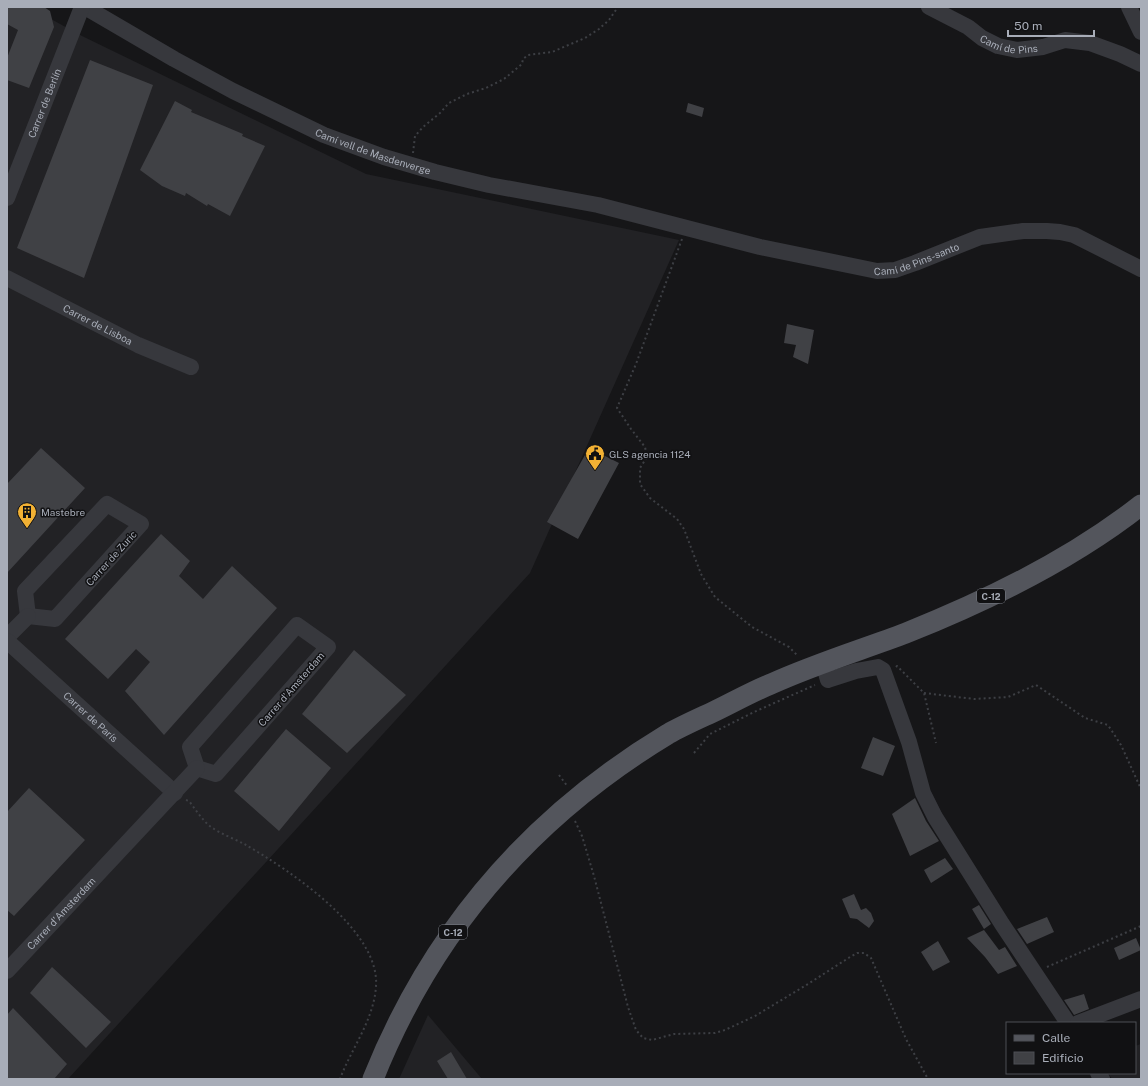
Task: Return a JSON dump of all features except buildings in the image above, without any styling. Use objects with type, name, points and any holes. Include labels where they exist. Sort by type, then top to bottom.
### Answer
[{"type":"main road","name":"C-12","points":[[373,1079],[384,1051],[409,1002],[437,955],[465,915],[495,877],[514,856],[565,808],[622,764],[670,733],[771,683],[826,671],[908,632],[990,597],[1088,542],[1141,505]]},
{"type":"street","name":"Carrer de Berlín","points":[[7,198],[82,7]]},
{"type":"street","name":"Camí vell de Masdenverge","points":[[85,7],[174,59],[233,90],[337,140],[384,157],[435,172],[489,185],[598,205],[686,228]]},
{"type":"street","name":"Camí de Pins","points":[[929,7],[968,27],[982,38],[998,46],[1016,50],[1043,47],[1065,40],[1090,43],[1120,54],[1141,64]]},
{"type":"street","points":[[1129,7],[1141,32]]},
{"type":"street","name":"Camí de Pins-santo","points":[[686,228],[760,247],[877,271],[895,270],[916,264],[980,237],[1023,231],[1060,232],[1074,235],[1141,269]]},
{"type":"street","name":"Carrer de Lisboa","points":[[7,278],[138,345],[191,367]]},
{"type":"street","name":"Carrer de Zuric","points":[[106,504],[141,524],[56,619],[28,616],[25,591],[106,504]]},
{"type":"street","points":[[7,637],[28,616]]},
{"type":"street","name":"Carrer d'Amsterdam","points":[[297,625],[328,647],[216,774],[197,768],[190,747],[297,625]]},
{"type":"street","name":"Carrer de París","points":[[7,641],[175,793]]},
{"type":"street","points":[[826,671],[856,671],[878,667],[882,670],[909,742],[923,793],[935,817],[1002,924],[1067,1022]]},
{"type":"street","name":"Carrer d'Amsterdam","points":[[7,971],[197,768]]},
{"type":"street","points":[[1081,1022],[1141,999]]},
{"type":"path","points":[[414,156],[413,151],[415,136],[449,103],[504,79],[522,64],[523,59],[528,55],[552,52],[585,38],[604,24],[618,7]]},
{"type":"path","points":[[686,228],[636,364],[617,408],[645,446],[646,457],[640,468],[640,484],[650,498],[677,520],[684,529],[701,574],[715,597],[752,627],[789,647],[798,656]]},
{"type":"path","points":[[882,670],[897,666],[924,693],[936,743]]},
{"type":"path","points":[[694,753],[710,734],[754,712],[826,671]]},
{"type":"path","points":[[924,693],[974,699],[1008,697],[1036,684],[1085,718],[1108,725],[1121,745],[1141,789]]},
{"type":"path","points":[[175,793],[189,801],[211,827],[264,856],[310,888],[331,906],[363,944],[376,974],[374,1005],[340,1079]]},
{"type":"path","points":[[565,808],[572,813],[582,836],[628,1007],[636,1030],[643,1038],[652,1040],[674,1034],[715,1033],[725,1030],[755,1016],[857,953],[864,952],[871,958],[906,1039],[928,1079]]},
{"type":"path","points":[[1035,972],[1141,926]]},
{"type":"shaded area","points":[[7,7],[29,7],[82,36],[366,174],[679,240],[530,573],[68,1079],[7,1079]]},
{"type":"shaded area","points":[[428,1015],[482,1079],[399,1079]]},
{"type":"shaded area","points":[[1141,1044],[1141,1079],[1112,1079],[1109,1074],[1136,1074],[1136,1046]]},
{"type":"place","name":"GLS agencia 1124","points":[[595,471]]},
{"type":"place","name":"Mastebre","points":[[27,529]]}]
